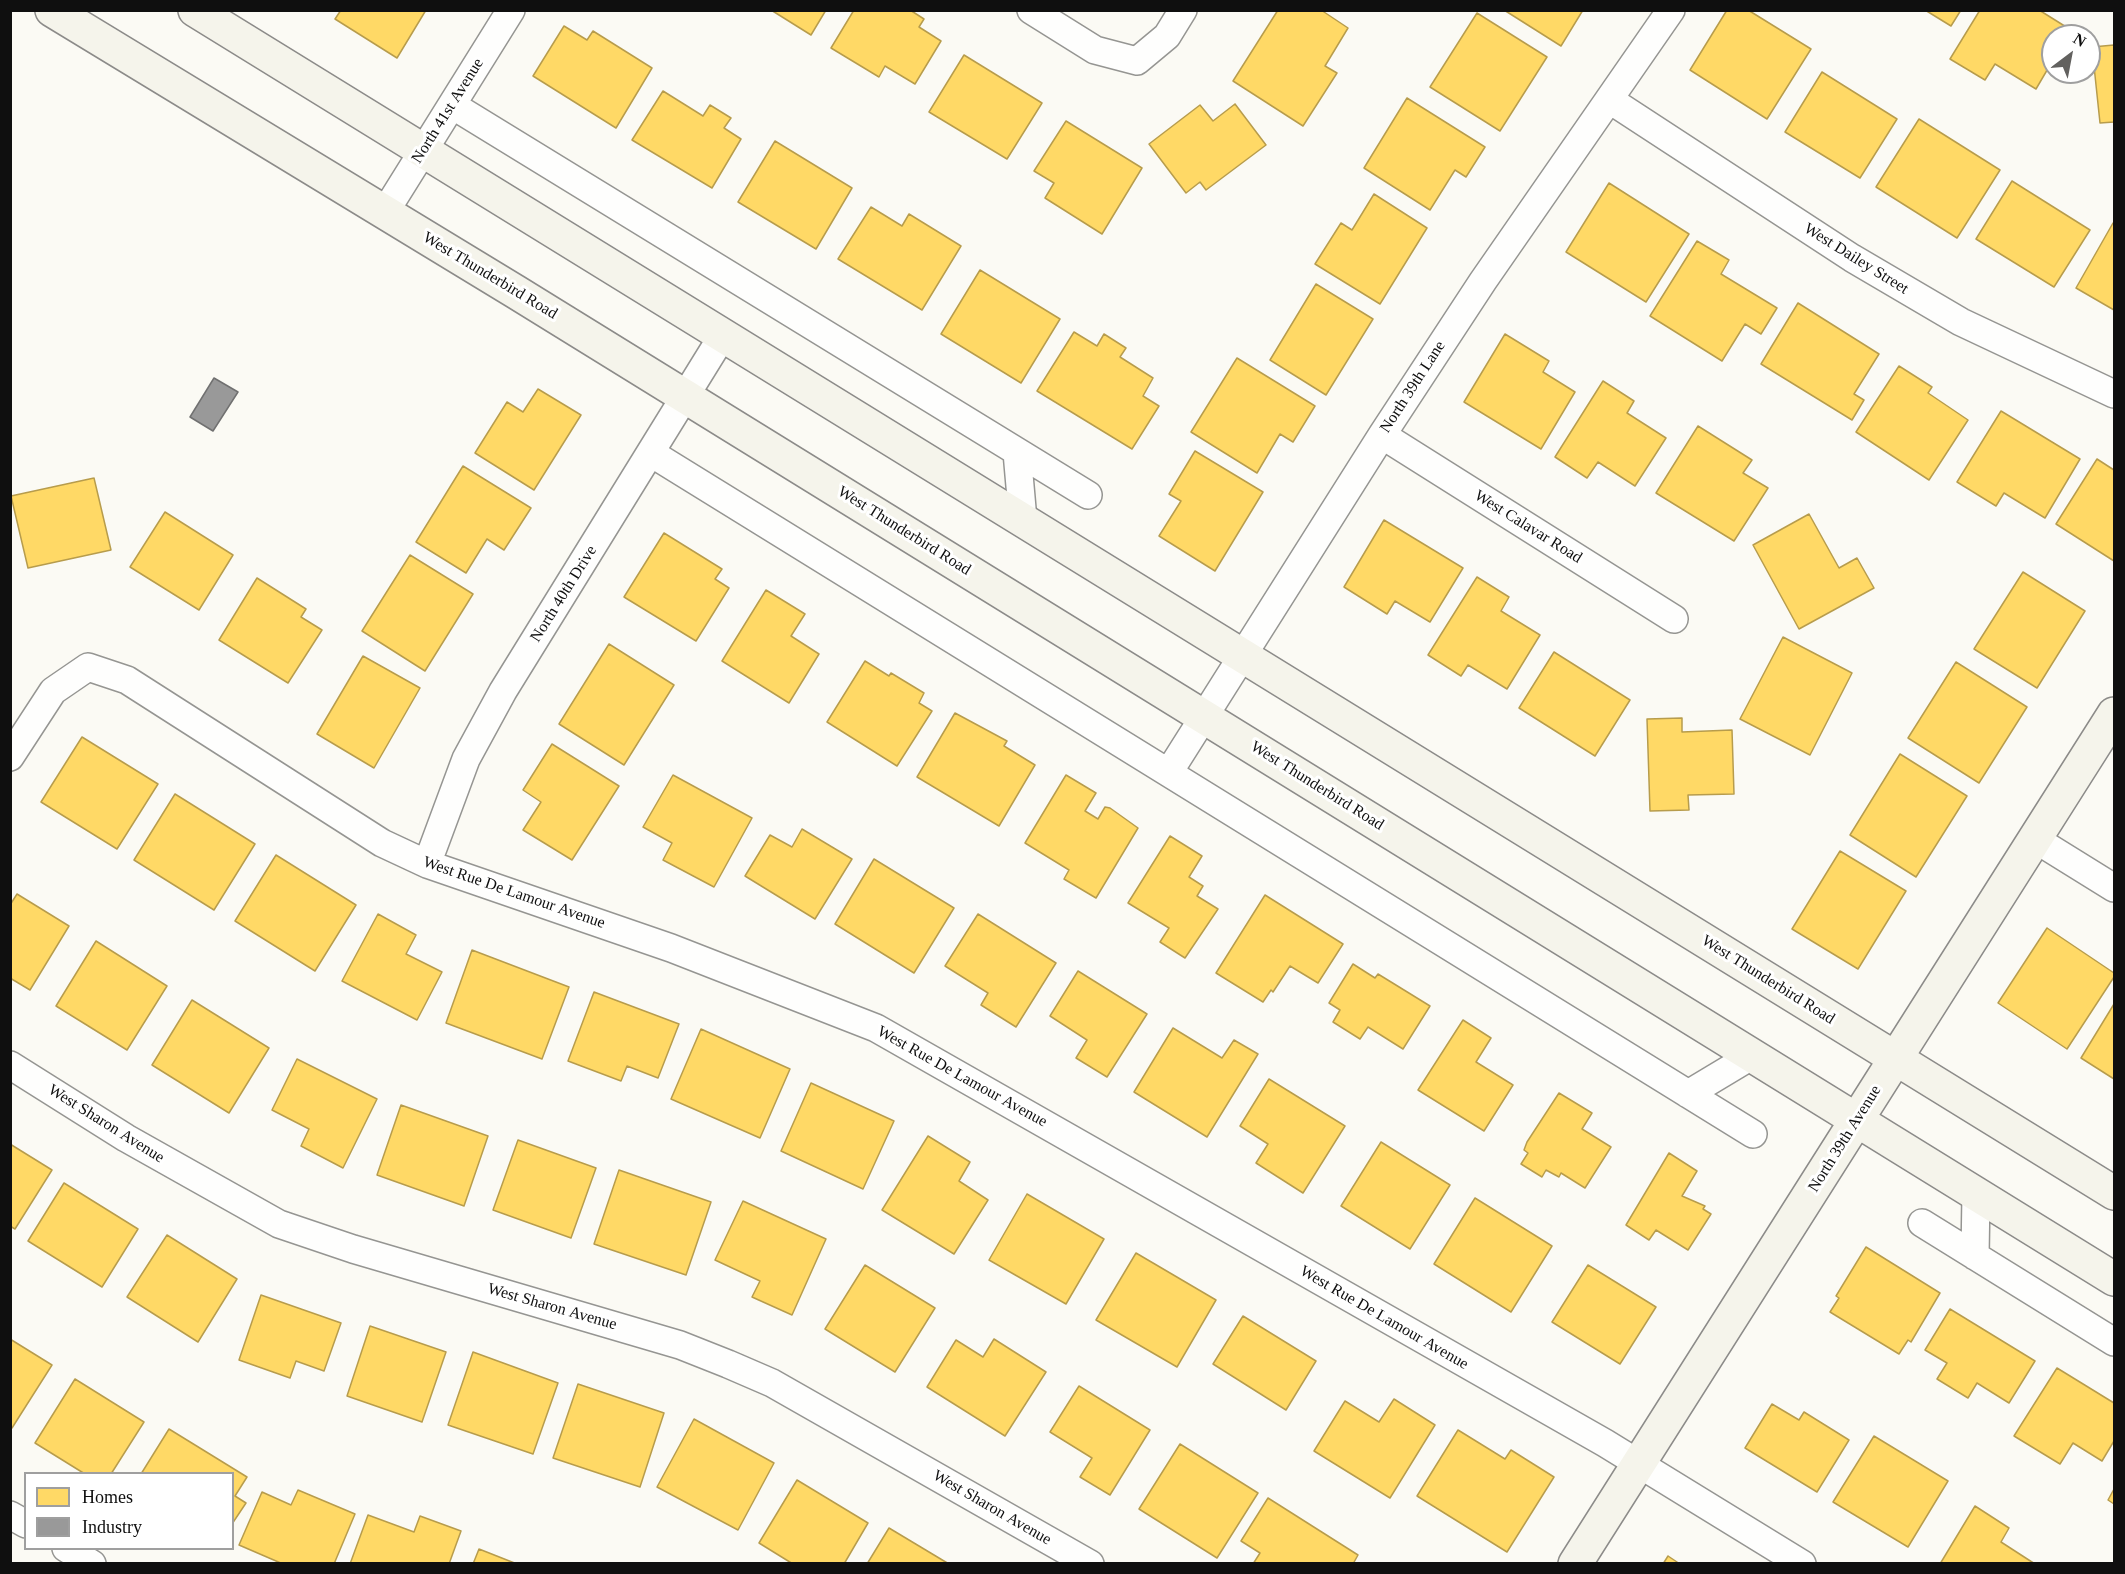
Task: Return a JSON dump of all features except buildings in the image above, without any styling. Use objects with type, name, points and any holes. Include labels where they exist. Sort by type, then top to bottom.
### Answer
[{"type":"main road","name":"West Thunderbird Road","points":[[52,10],[686,397],[2115,1279]]},
{"type":"main road","name":"West Thunderbird Road","points":[[195,10],[1023,520],[1241,657],[2115,1193]]},
{"type":"main road","name":"North 39th Avenue","points":[[1575,1563],[2115,714]]},
{"type":"street","name":"North 41st Avenue","points":[[385,212],[511,10]]},
{"type":"street","points":[[1031,10],[1095,50],[1137,61],[1167,36],[1183,10]]},
{"type":"street","name":"North 39th Lane","points":[[1169,772],[1382,435],[1483,281],[1671,10]]},
{"type":"street","name":"West Dailey Street","points":[[1610,100],[1852,258],[1961,322],[2115,394]]},
{"type":"street","points":[[452,105],[1088,495]]},
{"type":"street","name":"North 40th Drive","points":[[428,864],[466,759],[503,691],[723,335]]},
{"type":"street","name":"West Calavar Road","points":[[1382,435],[1674,619]]},
{"type":"street","points":[[1017,452],[1023,520]]},
{"type":"street","points":[[651,453],[1753,1134]]},
{"type":"street","name":"West Rue De Lamour Avenue","points":[[10,757],[52,691],[88,667],[127,680],[382,843],[428,864],[671,948],[876,1028],[1638,1464],[1802,1563]]},
{"type":"street","points":[[2035,839],[2115,888]]},
{"type":"street","points":[[1688,1094],[1753,1055]]},
{"type":"street","name":"West Sharon Avenue","points":[[10,1065],[126,1138],[279,1224],[353,1249],[680,1345],[728,1364],[772,1383],[1090,1563]]},
{"type":"street","points":[[1975,1256],[1976,1194]]},
{"type":"street","points":[[1922,1223],[2115,1342]]},
{"type":"street","points":[[10,1515],[24,1523]]},
{"type":"street","points":[[69,1550],[92,1563]]}]
